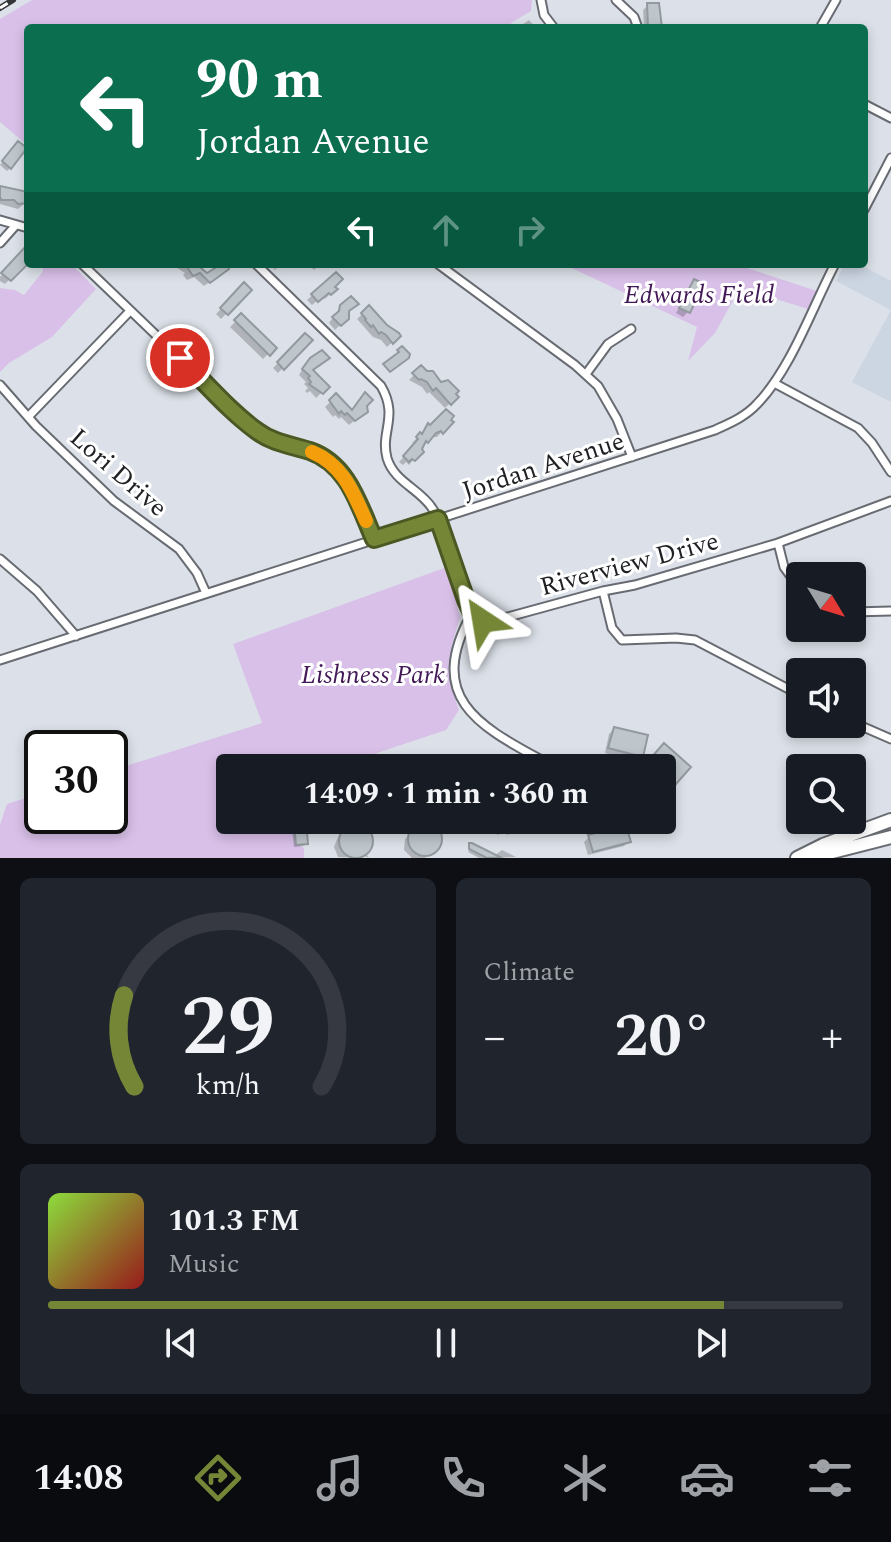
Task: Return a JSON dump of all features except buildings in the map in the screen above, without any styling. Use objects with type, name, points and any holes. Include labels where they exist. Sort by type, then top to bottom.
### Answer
[{"type":"highway","points":[[797,858],[891,820]]},
{"type":"highway","points":[[809,858],[891,837]]},
{"type":"street","points":[[541,0],[544,15],[551,24]]},
{"type":"street","points":[[616,0],[634,17],[637,24]]},
{"type":"street","points":[[822,24],[836,0]]},
{"type":"street","points":[[868,106],[891,118]]},
{"type":"street","points":[[868,202],[891,158]]},
{"type":"street","points":[[0,220],[24,227]]},
{"type":"street","points":[[0,243],[16,225]]},
{"type":"street","points":[[86,268],[256,431],[274,441],[320,456],[337,467],[353,491],[374,539]]},
{"type":"street","points":[[260,268],[381,386],[390,410],[386,448],[390,466],[432,507],[472,613],[460,635],[454,664],[457,689],[464,706],[484,727],[531,754]]},
{"type":"street","points":[[443,268],[598,386],[609,402],[632,457]]},
{"type":"street","name":"Jordan Avenue","points":[[0,660],[715,430],[737,420],[756,405],[774,383],[833,268]]},
{"type":"street","points":[[28,417],[130,311]]},
{"type":"street","points":[[586,374],[608,344],[631,329]]},
{"type":"street","points":[[774,383],[858,428],[891,472]]},
{"type":"street","name":"Lori Drive","points":[[0,385],[28,417],[121,508],[172,541],[197,573],[206,593]]},
{"type":"street","name":"Riverview Drive","points":[[472,613],[490,622],[635,585],[778,543],[891,501]]},
{"type":"street","points":[[778,543],[786,570]]},
{"type":"street","points":[[0,559],[37,591],[76,636]]},
{"type":"street","points":[[603,591],[612,628],[622,640],[695,640],[786,688]]},
{"type":"street","points":[[866,612],[891,611]]},
{"type":"street","points":[[866,728],[891,739]]},
{"type":"shaded area","points":[[843,268],[867,268],[891,281],[891,310],[836,281]]},
{"type":"shaded area","points":[[891,310],[891,402],[852,382]]},
{"type":"green space","points":[[32,0],[532,0],[531,11],[512,24],[24,24],[24,143],[0,122],[0,19]]},
{"type":"green space","points":[[43,268],[75,268],[96,289],[52,337],[9,363],[0,372],[0,288],[24,295]]},
{"type":"green space","name":"Edwards Field","points":[[572,268],[747,268],[817,291],[808,309],[740,288],[715,333],[688,361],[697,327]]},
{"type":"green space","name":"Lishness Park","points":[[447,567],[460,617],[450,665],[459,710],[446,730],[374,754],[216,754],[216,834],[298,834],[299,845],[304,848],[304,858],[0,858],[0,825],[7,804],[24,799],[24,834],[128,834],[128,765],[262,723],[233,644]]},
{"type":"railway","points":[[0,8],[13,0]]},
{"type":"slow traffic","points":[[312,452],[337,467],[353,491],[366,521]]},
{"type":"route","points":[[180,358],[256,431],[274,441],[312,452],[337,467],[353,491],[374,539],[438,519],[466,600],[472,613],[483,621]]}]
